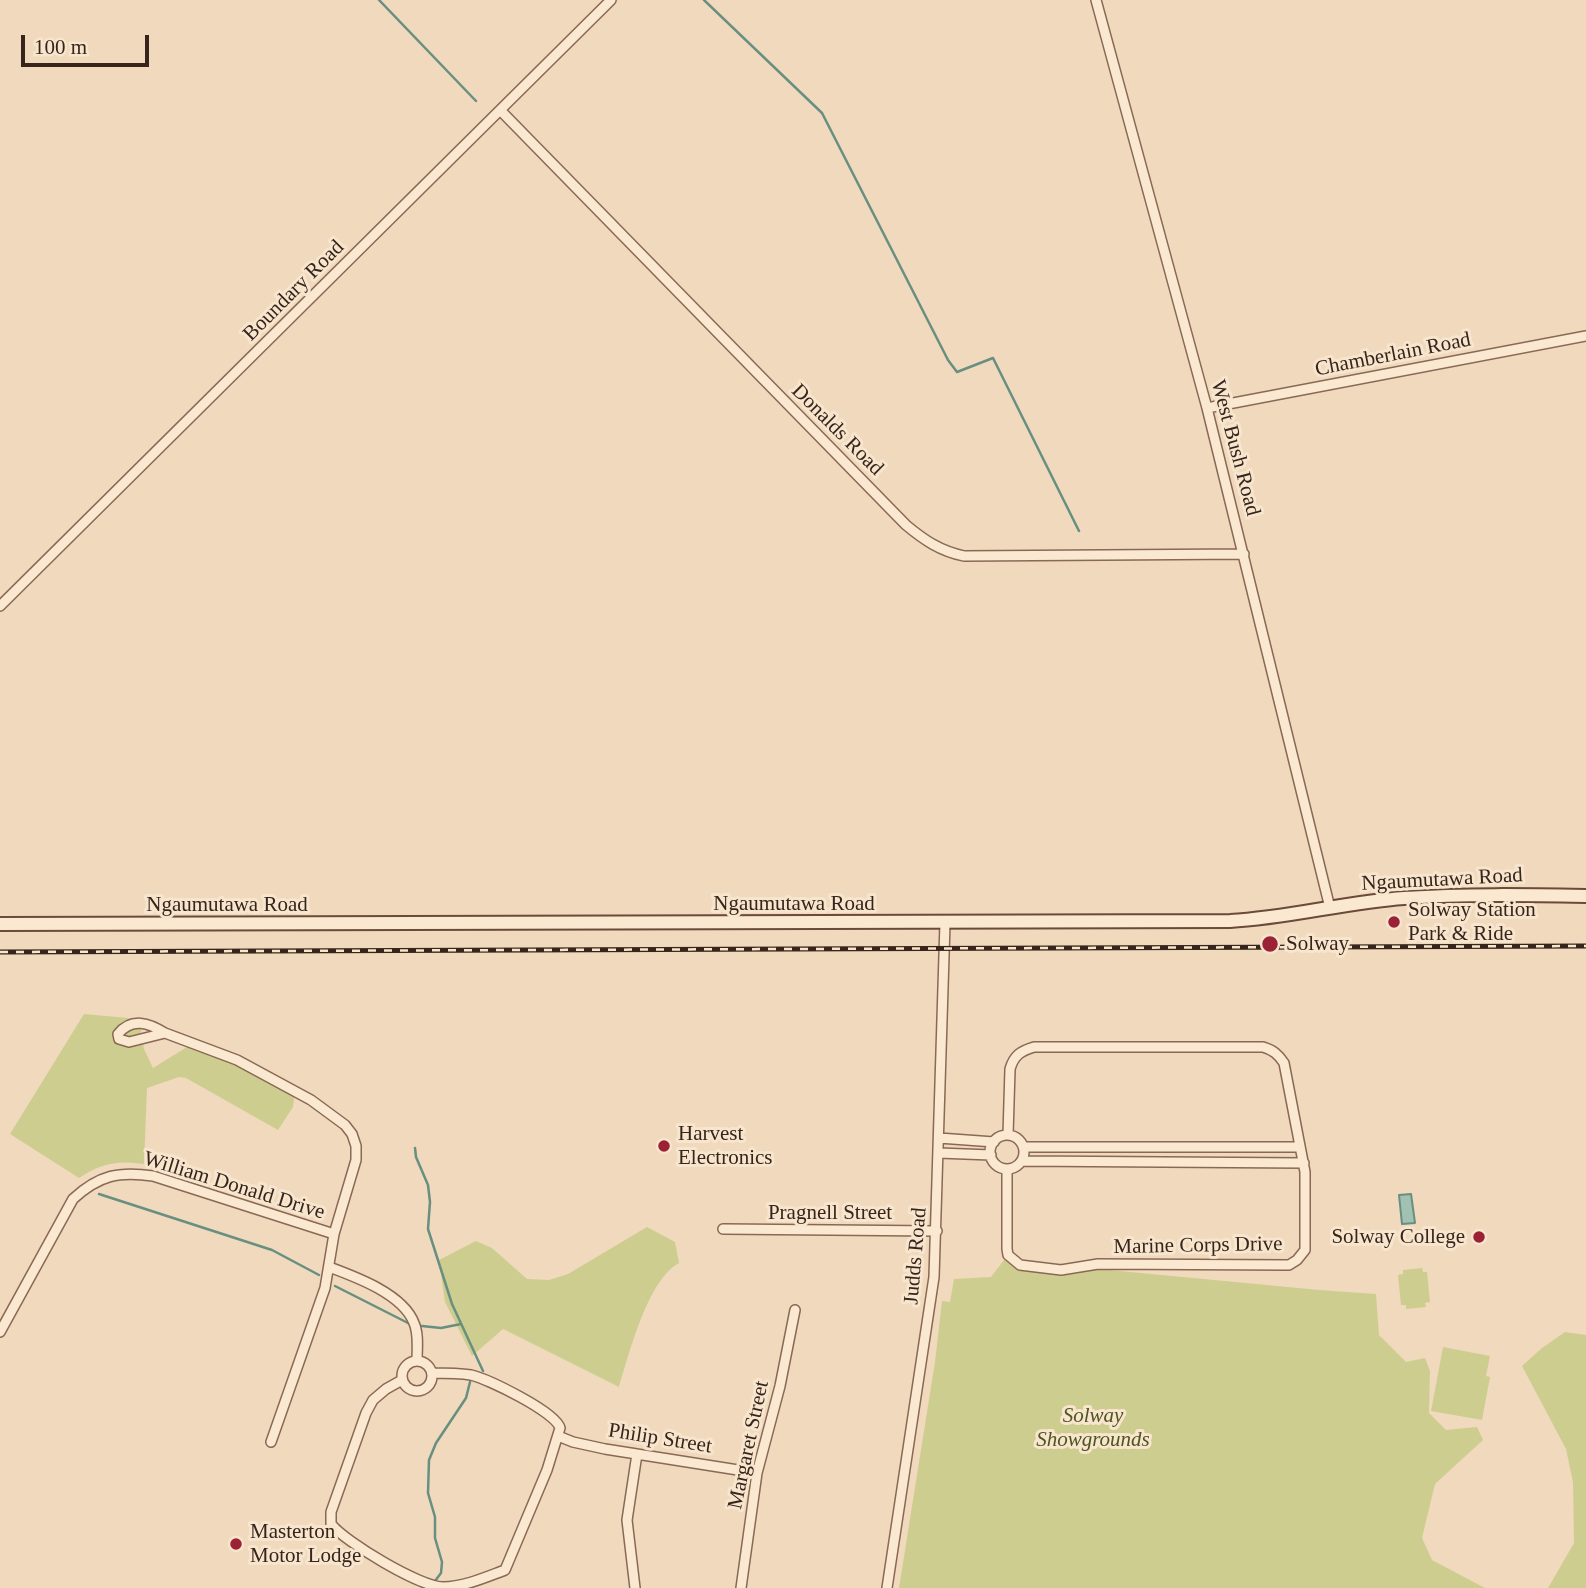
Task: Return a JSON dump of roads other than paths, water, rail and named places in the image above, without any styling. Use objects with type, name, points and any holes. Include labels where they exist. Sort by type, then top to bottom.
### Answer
[{"type":"main road","name":"Ngaumutawa Road","points":[[0,924],[1230,921],[1269,919],[1404,898],[1586,896]]},
{"type":"street","name":"Boundary Road","points":[[0,606],[611,0]]},
{"type":"street","name":"West Bush Road","points":[[1096,0],[1244,554],[1330,908]]},
{"type":"street","name":"Donalds Road","points":[[501,111],[745,362],[925,541],[944,552],[964,556],[1244,554]]},
{"type":"street","name":"Chamberlain Road","points":[[1206,408],[1586,336]]},
{"type":"street","name":"Judds Road","points":[[887,1588],[934,1277],[945,923]]},
{"type":"street","points":[[165,1033],[265,1073],[312,1100],[345,1125],[356,1146],[356,1160],[334,1234],[317,1316],[271,1442]]},
{"type":"street","name":"Marine Corps Drive","points":[[1007,1169],[1007,1249],[1008,1255],[1020,1265],[1061,1269],[1098,1264],[1289,1265],[1305,1250],[1307,1185],[1284,1063],[1279,1055],[1263,1047],[1034,1047],[1023,1050],[1010,1069],[1008,1135]]},
{"type":"street","points":[[1008,1135],[1020,1140],[1024,1147],[1018,1166],[1007,1169],[996,1165],[991,1155],[994,1142],[999,1137],[1008,1135]]},
{"type":"street","points":[[939,1138],[994,1142]]},
{"type":"street","points":[[1024,1147],[1300,1147]]},
{"type":"street","points":[[1179,1148],[1179,1162]]},
{"type":"street","points":[[1108,1149],[1108,1162]]},
{"type":"street","points":[[1251,1149],[1251,1161]]},
{"type":"street","points":[[939,1153],[991,1155]]},
{"type":"street","points":[[1021,1161],[1304,1163]]},
{"type":"street","name":"William Donald Drive","points":[[0,1332],[73,1199],[90,1184],[107,1177],[129,1172],[153,1176],[334,1234]]},
{"type":"street","name":"Pragnell Street","points":[[723,1229],[937,1231]]},
{"type":"street","points":[[329,1267],[356,1277],[387,1294],[405,1309],[415,1323],[417,1361]]},
{"type":"street","name":"Margaret Street","points":[[741,1588],[757,1473],[780,1386],[795,1310]]},
{"type":"street","points":[[402,1380],[408,1388],[418,1391],[428,1387],[432,1373],[426,1364],[417,1361],[405,1367],[402,1380],[379,1394],[366,1413],[331,1512],[331,1524],[351,1542],[397,1569],[435,1587],[456,1586],[505,1570],[527,1520],[560,1428],[554,1418],[497,1385],[469,1375],[432,1373]]},
{"type":"street","name":"Philip Street","points":[[558,1436],[573,1442],[637,1454],[757,1473]]},
{"type":"street","points":[[635,1588],[627,1520],[637,1454]]},
{"type":"waterway","points":[[379,0],[476,101]]},
{"type":"waterway","points":[[704,0],[822,113],[948,360],[957,372],[993,358],[1079,531]]},
{"type":"waterway","points":[[415,1148],[428,1185],[428,1229],[452,1304],[483,1371]]},
{"type":"waterway","points":[[99,1194],[272,1250],[319,1275]]},
{"type":"waterway","points":[[335,1286],[408,1323]]},
{"type":"waterway","points":[[422,1326],[441,1328],[461,1324]]},
{"type":"waterway","points":[[435,1581],[441,1573],[442,1562],[428,1493],[429,1460],[436,1443],[466,1398],[470,1382]]},
{"type":"railway","points":[[0,952],[1586,946]]},
{"type":"place","name":"Solway Station Park & Ride","points":[[1394,922]]},
{"type":"place","name":"Solway","points":[[1270,944]]},
{"type":"place","name":"Harvest Electronics","points":[[664,1146]]},
{"type":"place","name":"Solway College","points":[[1479,1237]]},
{"type":"place","name":"Masterton Motor Lodge","points":[[236,1544]]},
{"type":"park label","name":"Solway Showgrounds","points":[[1093,1428]]}]
